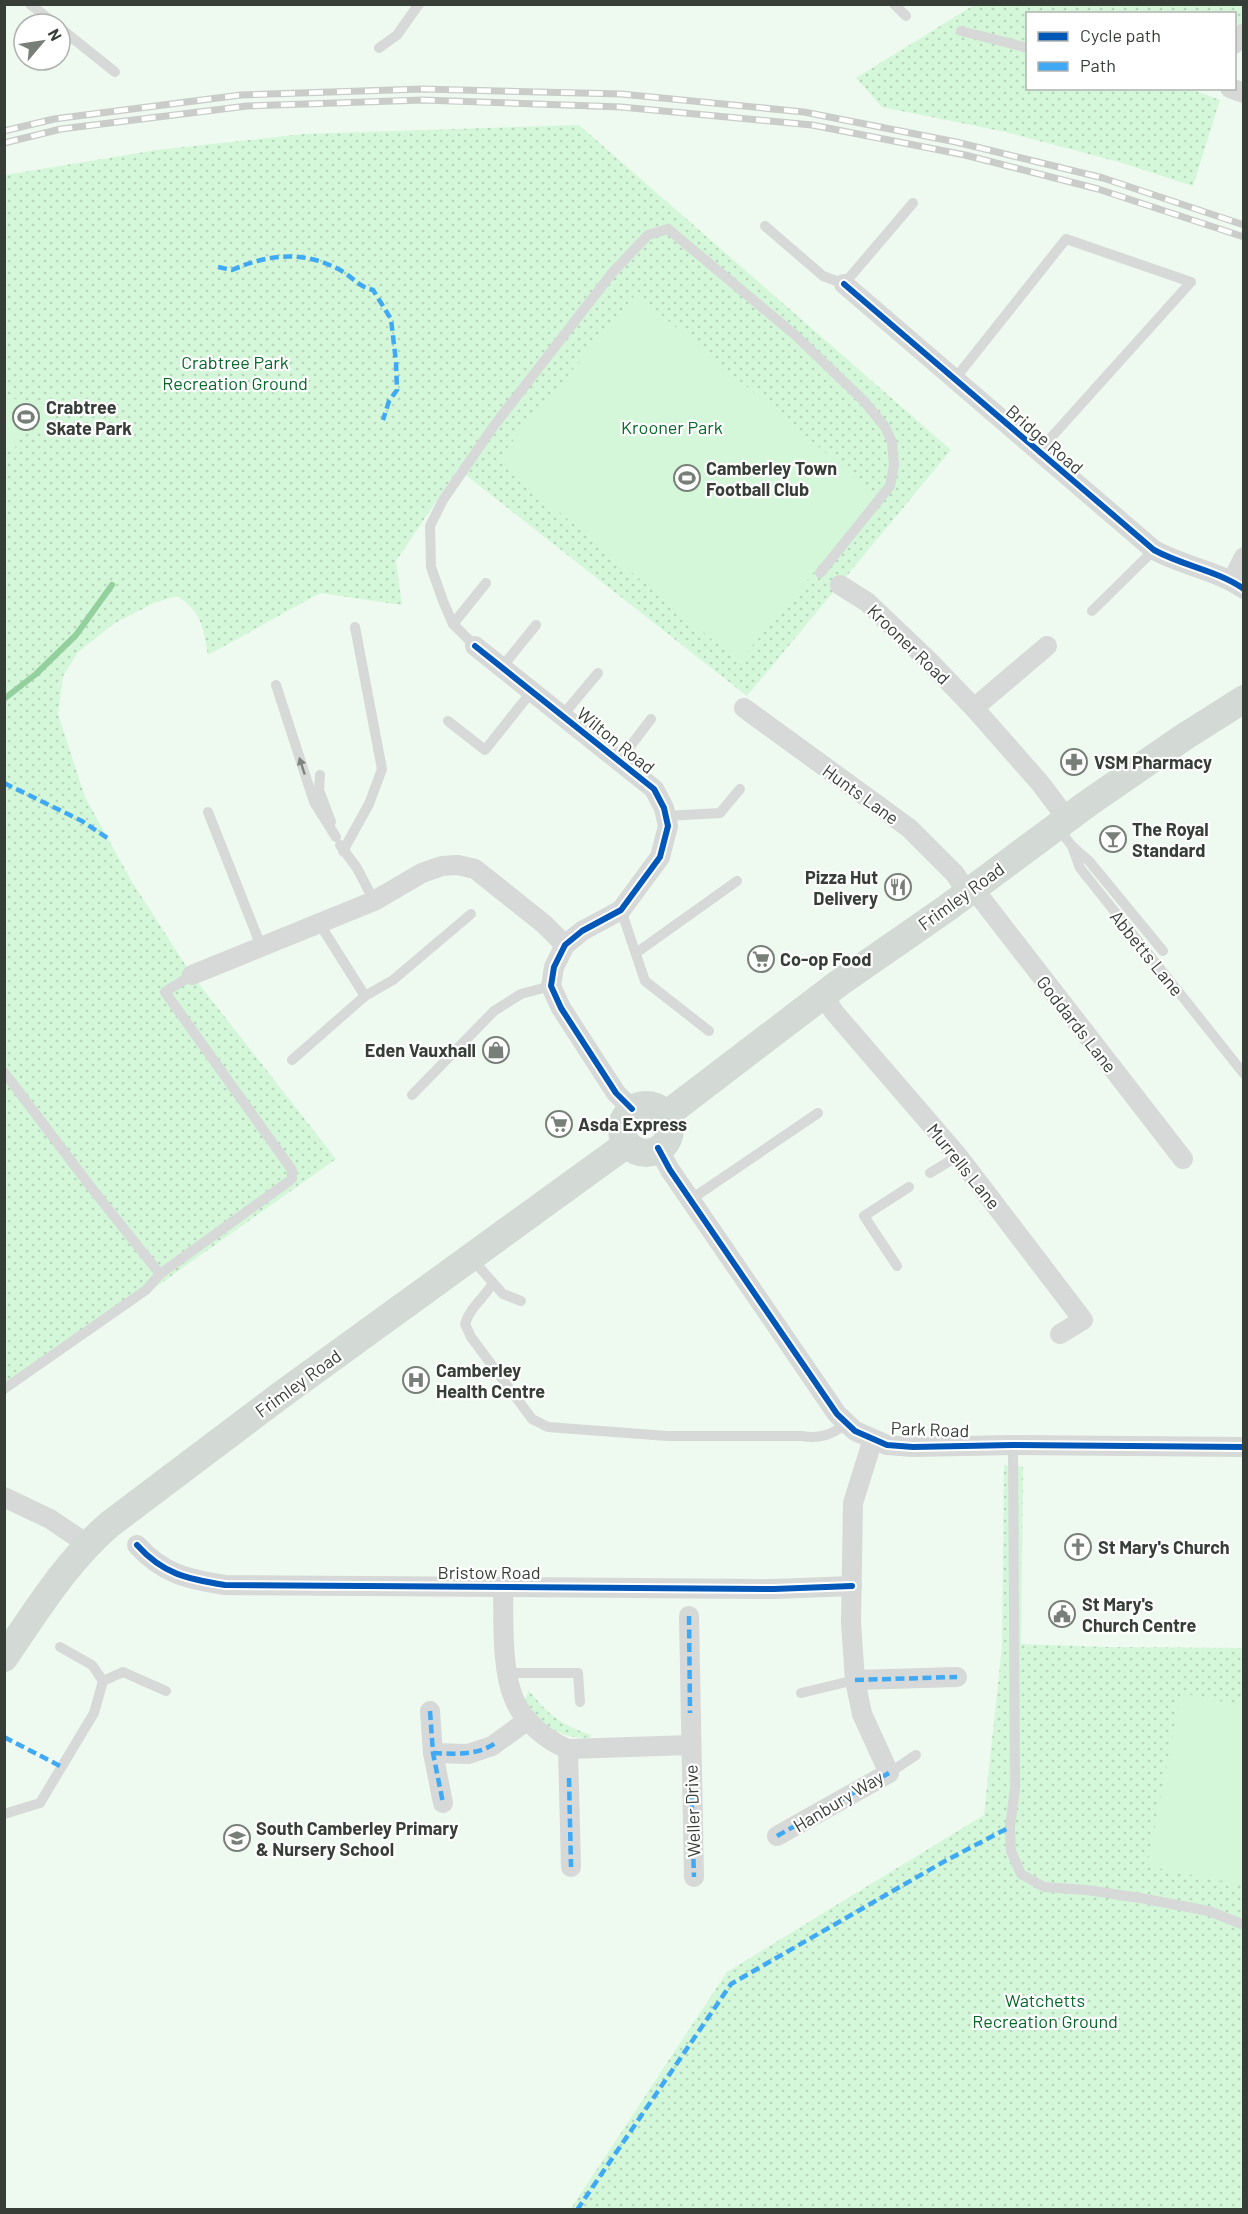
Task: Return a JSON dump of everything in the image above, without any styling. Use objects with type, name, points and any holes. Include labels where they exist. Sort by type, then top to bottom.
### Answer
[{"type":"main road","name":"Frimley Road","points":[[666,1115],[824,995],[970,890],[1066,831],[1144,764],[1244,699]]},
{"type":"main road","points":[[651,1105],[659,1108],[666,1115],[669,1131],[667,1139],[658,1148],[644,1152],[627,1144],[623,1137],[623,1120],[632,1109],[651,1105]]},
{"type":"main road","name":"Frimley Road","points":[[4,1658],[61,1575],[87,1544],[179,1470],[627,1144]]},
{"type":"street","name":"Bridge Road","points":[[843,284],[1154,550],[1172,560],[1211,571],[1238,585]]},
{"type":"street","points":[[1238,585],[1244,557]]},
{"type":"street","name":"Krooner Road","points":[[834,574],[929,661],[974,708],[1040,783],[1066,831]]},
{"type":"street","name":"Wilton Road","points":[[475,646],[654,789],[664,808],[668,826],[660,857],[621,910],[582,931],[565,945]]},
{"type":"street","points":[[974,708],[1047,646]]},
{"type":"street","name":"Hunts Lane","points":[[744,708],[909,828],[970,890]]},
{"type":"street","points":[[192,975],[374,901],[422,873],[442,866],[458,865],[475,869],[544,924],[565,945],[554,967],[551,986],[561,1008],[616,1093],[632,1109]]},
{"type":"street","name":"Goddards Lane","points":[[970,890],[1183,1159]]},
{"type":"street","name":"Murrells Lane","points":[[824,995],[834,1012],[958,1156],[1083,1320],[1060,1334]]},
{"type":"street","name":"Park Road","points":[[658,1148],[690,1200],[786,1341],[846,1424],[855,1431],[887,1445],[1013,1453],[1244,1448]]},
{"type":"street","points":[[852,1586],[853,1503],[873,1440]]},
{"type":"street","points":[[4,1497],[50,1519],[87,1544]]},
{"type":"street","name":"Bristow Road","points":[[137,1545],[149,1559],[174,1574],[193,1580],[225,1585],[774,1589],[852,1586]]},
{"type":"street","name":"Hanbury Way","points":[[777,1836],[889,1773],[862,1714],[855,1680],[851,1623],[852,1586]]},
{"type":"street","points":[[503,1587],[508,1673],[514,1699],[528,1720],[547,1738],[568,1749],[572,1867]]},
{"type":"street","name":"Weller Drive","points":[[689,1616],[694,1878]]},
{"type":"street","points":[[855,1680],[957,1677]]},
{"type":"street","points":[[430,1711],[433,1753],[444,1803]]},
{"type":"street","points":[[433,1753],[468,1754],[492,1746],[528,1720]]},
{"type":"street","name":"Weller Drive","points":[[568,1749],[690,1744]]},
{"type":"lane","points":[[379,48],[397,35],[419,4]]},
{"type":"lane","points":[[894,4],[906,16]]},
{"type":"lane","points":[[961,31],[1026,47]]},
{"type":"lane","points":[[72,38],[114,72]]},
{"type":"lane","points":[[765,226],[823,276],[843,284],[913,203]]},
{"type":"lane","name":"Wilton Road","points":[[475,646],[453,624],[431,567],[430,526],[443,500],[493,427],[612,273],[648,235],[668,229],[809,348],[864,401],[885,427],[892,442],[894,465],[890,486],[834,574]]},
{"type":"lane","points":[[954,380],[1066,239],[1191,282],[1038,452]]},
{"type":"lane","points":[[1092,611],[1154,550]]},
{"type":"lane","points":[[820,573],[834,574]]},
{"type":"lane","points":[[453,624],[486,584]]},
{"type":"lane","points":[[502,667],[536,626]]},
{"type":"lane","points":[[344,851],[369,804],[382,769],[355,627]]},
{"type":"lane","points":[[562,716],[598,673]]},
{"type":"lane","points":[[276,685],[314,802],[330,832],[336,837]]},
{"type":"lane","points":[[448,721],[485,750],[532,691]]},
{"type":"lane","points":[[619,761],[651,719]]},
{"type":"lane","points":[[321,775],[319,790],[336,837],[357,868],[374,901]]},
{"type":"lane","points":[[666,816],[720,813],[740,789]]},
{"type":"lane","points":[[208,812],[261,946]]},
{"type":"lane","points":[[1066,831],[1163,951]]},
{"type":"lane","name":"Abbetts Lane","points":[[1066,831],[1080,868],[1244,1074]]},
{"type":"lane","points":[[636,952],[737,880]]},
{"type":"lane","points":[[621,910],[645,981],[709,1031]]},
{"type":"lane","points":[[292,1060],[365,996],[393,980],[471,914]]},
{"type":"lane","points":[[319,923],[365,996]]},
{"type":"lane","points":[[4,1389],[146,1290],[160,1274],[292,1179],[292,1170],[165,992],[192,975]]},
{"type":"lane","points":[[412,1095],[494,1011],[521,994],[551,986]]},
{"type":"lane","points":[[4,1072],[160,1274]]},
{"type":"lane","points":[[690,1200],[818,1113]]},
{"type":"lane","points":[[930,1173],[958,1156]]},
{"type":"lane","points":[[897,1266],[864,1216],[909,1187]]},
{"type":"lane","points":[[470,1257],[503,1294],[521,1301]]},
{"type":"lane","points":[[493,1283],[484,1298],[468,1314],[465,1324],[471,1337],[532,1419],[548,1427],[667,1436],[802,1436],[813,1438],[832,1435],[846,1424]]},
{"type":"lane","points":[[1013,1453],[1015,1788],[1010,1827],[1011,1851],[1021,1874],[1044,1887],[1087,1890],[1209,1911],[1244,1925]]},
{"type":"lane","points":[[60,1647],[92,1665],[103,1682]]},
{"type":"lane","points":[[4,1814],[40,1803],[94,1713],[103,1682],[123,1672],[166,1691]]},
{"type":"lane","points":[[508,1673],[578,1673],[580,1702]]},
{"type":"lane","points":[[801,1693],[855,1680]]},
{"type":"lane","points":[[889,1773],[916,1755]]},
{"type":"green space","points":[[974,5],[1243,5],[1243,20],[1236,30],[1236,12],[1026,12],[1026,90],[1193,90],[1220,100],[1193,186],[1119,162],[1006,132],[882,107],[856,78]]},
{"type":"green space","points":[[579,125],[951,450],[747,696],[458,469],[396,561],[402,605],[320,593],[208,655],[200,621],[192,608],[177,596],[154,603],[115,623],[78,652],[63,676],[58,714],[85,797],[132,882],[192,975],[336,1159],[5,1394],[5,175],[157,150],[304,134]]},
{"type":"green space","name":"Camberley Town Football Club","points":[[636,294],[877,496],[739,662],[497,460]]},
{"type":"green space","name":"Crabtree Skate Park","points":[[5,397],[49,406],[46,431],[20,427],[15,449],[5,446]]},
{"type":"green space","name":"Watchetts Recreation Ground","points":[[1004,1465],[1023,1467],[1021,1644],[1243,1648],[1243,2209],[570,2210],[727,1972],[984,1815],[1002,1646]]},
{"type":"green space","points":[[529,1691],[556,1718],[591,1735],[590,1738],[569,1736],[545,1724],[525,1700]]},
{"type":"green space","points":[[1181,1693],[1243,1706],[1243,1885],[1147,1866]]},
{"type":"waterway","points":[[4,699],[36,674],[76,635],[112,585]]},
{"type":"railway","points":[[4,131],[54,119],[241,95],[422,89],[621,94],[804,112],[956,142],[1103,178],[1244,225]]},
{"type":"railway","points":[[4,143],[61,129],[247,106],[423,100],[621,107],[812,125],[965,155],[1098,189],[1244,237]]},
{"type":"marked path","points":[[218,267],[232,270],[275,257],[303,257],[331,266],[373,290],[391,319],[396,362],[397,390],[389,401],[383,420]]},
{"type":"marked path","points":[[4,783],[82,821],[109,839]]},
{"type":"marked path","points":[[689,1616],[690,1713]]},
{"type":"marked path","points":[[855,1680],[957,1677]]},
{"type":"marked path","points":[[430,1711],[433,1753],[443,1803]]},
{"type":"marked path","points":[[4,1737],[62,1767]]},
{"type":"marked path","points":[[433,1753],[474,1752],[497,1742]]},
{"type":"marked path","points":[[777,1836],[889,1773]]},
{"type":"marked path","points":[[569,1778],[571,1867]]},
{"type":"marked path","points":[[691,1778],[694,1877]]},
{"type":"marked path","points":[[577,2210],[731,1984],[945,1861],[1010,1827]]},
{"type":"cycle path","points":[[844,284],[1154,550],[1222,577],[1244,589]]},
{"type":"cycle path","points":[[475,646],[654,789],[664,808],[668,826],[660,857],[621,910],[582,931],[565,945],[554,967],[551,986],[561,1008],[616,1093],[632,1109]]},
{"type":"cycle path","points":[[658,1148],[670,1170],[837,1414],[855,1431],[887,1445],[913,1447],[1013,1445],[1244,1447]]},
{"type":"cycle path","points":[[137,1545],[156,1563],[176,1574],[225,1585],[774,1589],[852,1586]]},
{"type":"place","name":"Crabtree Skate Park","points":[[26,417]]},
{"type":"place","name":"Camberley Town Football Club","points":[[687,478]]},
{"type":"place","name":"VSM Pharmacy","points":[[1074,762]]},
{"type":"place","name":"The Royal Standard","points":[[1113,839]]},
{"type":"place","name":"Pizza Hut Delivery","points":[[898,887]]},
{"type":"place","name":"Co-op Food","points":[[761,959]]},
{"type":"place","name":"Eden Vauxhall","points":[[496,1050]]},
{"type":"place","name":"Asda Express","points":[[559,1124]]},
{"type":"place","name":"Camberley Health Centre","points":[[416,1380]]},
{"type":"place","name":"St Mary's Church","points":[[1078,1547]]},
{"type":"place","name":"St Mary's Church Centre","points":[[1062,1614]]},
{"type":"place","name":"South Camberley Primary & Nursery School","points":[[237,1838]]},
{"type":"park label","name":"Crabtree Park Recreation Ground","points":[[235,372]]},
{"type":"park label","name":"Krooner Park","points":[[672,427]]}]
